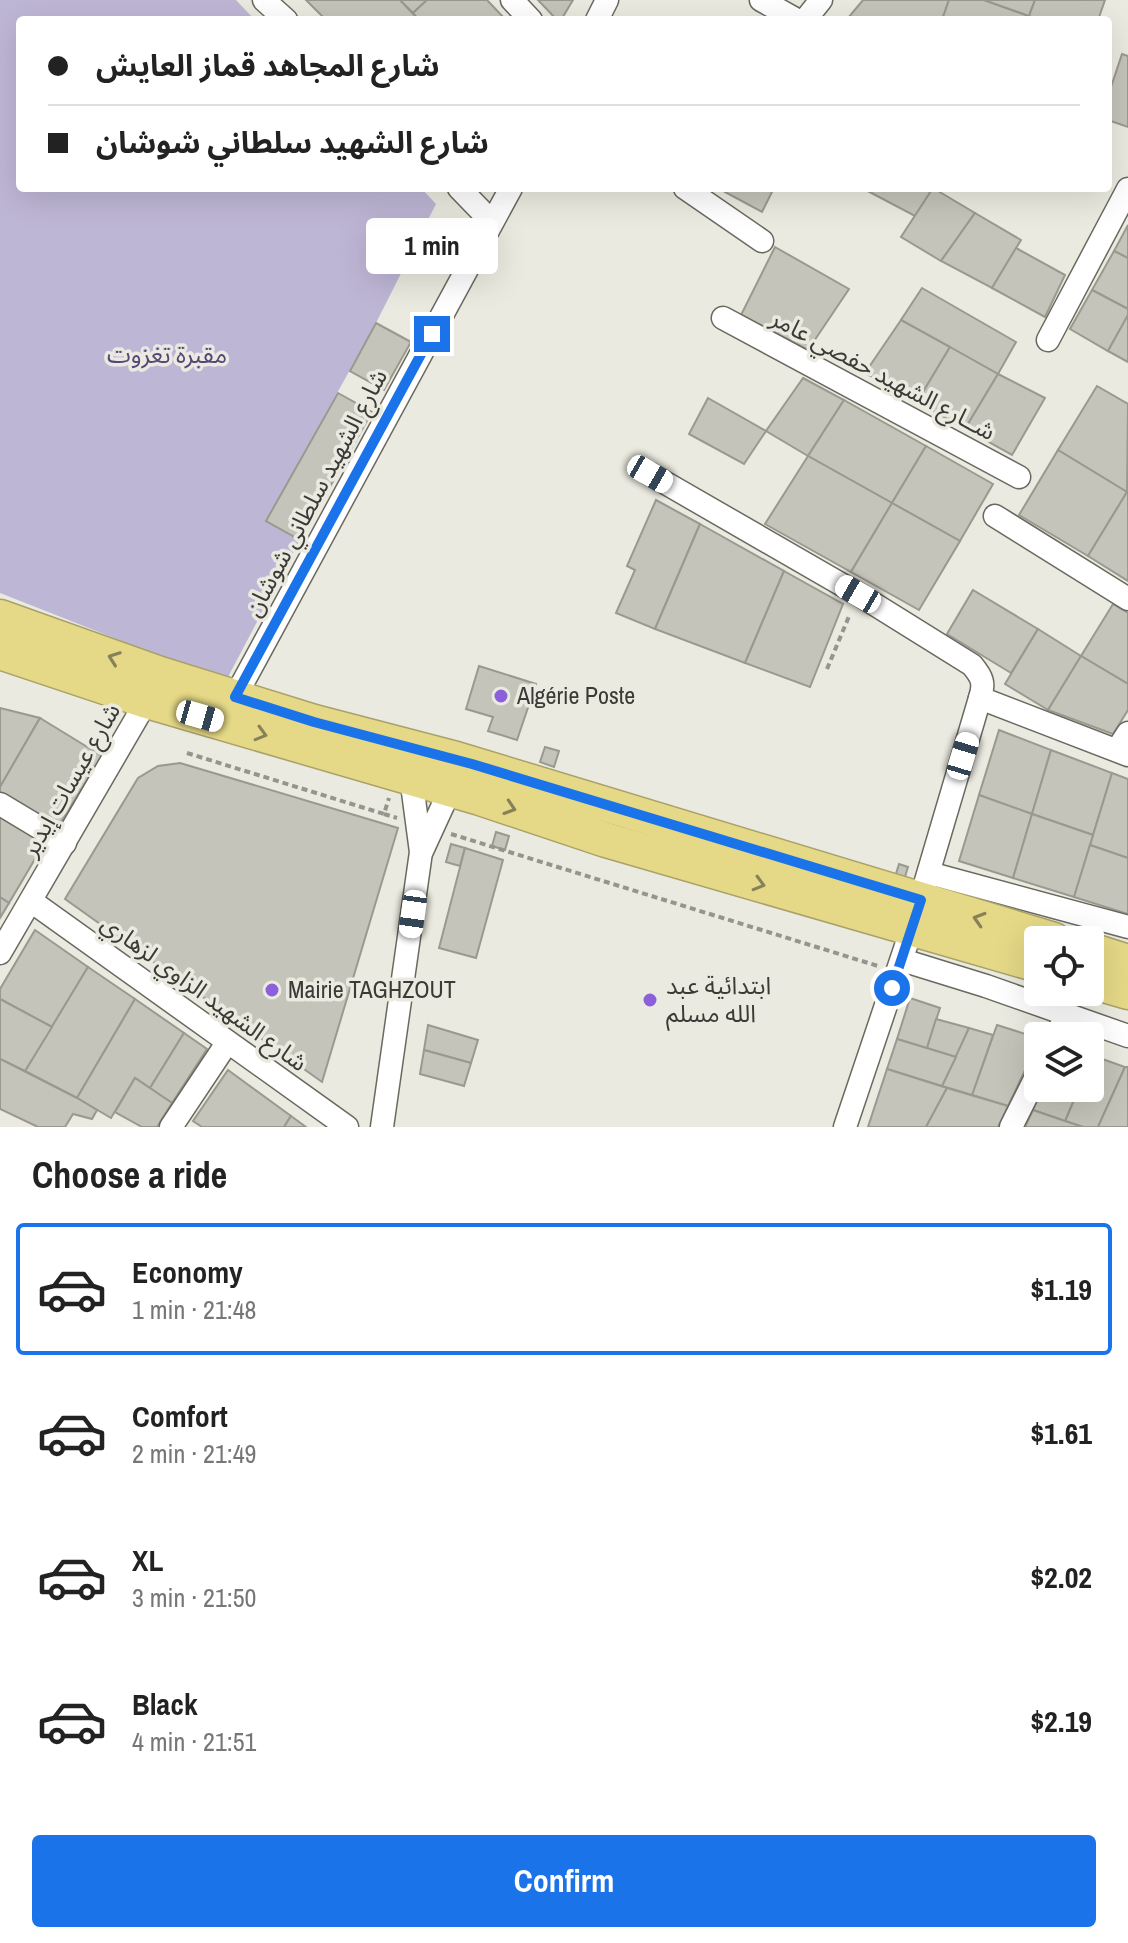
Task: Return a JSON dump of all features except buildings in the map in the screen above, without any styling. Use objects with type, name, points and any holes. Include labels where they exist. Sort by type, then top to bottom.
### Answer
[{"type":"highway","points":[[0,617],[154,688],[235,697],[314,722],[428,770]]},
{"type":"highway","points":[[0,652],[154,688],[916,915],[1024,959]]},
{"type":"highway","points":[[916,915],[1024,935]]},
{"type":"highway","points":[[1104,954],[1128,962]]},
{"type":"highway","points":[[1104,985],[1128,992]]},
{"type":"street","points":[[264,0],[282,16]]},
{"type":"street","points":[[512,0],[527,16]]},
{"type":"street","points":[[761,0],[790,16]]},
{"type":"street","points":[[808,16],[821,0]]},
{"type":"street","points":[[1048,340],[1128,189]]},
{"type":"street","points":[[463,192],[492,222]]},
{"type":"street","name":"شارع الشهيد سلطاني شوشان","points":[[235,697],[509,192]]},
{"type":"street","points":[[691,192],[762,241]]},
{"type":"street","name":"شــارع الشهيد حفصي عامر","points":[[723,318],[1019,477]]},
{"type":"street","points":[[650,474],[858,594],[972,665],[984,686],[916,915],[845,1127]]},
{"type":"street","points":[[995,516],[1128,599]]},
{"type":"street","name":"شارع عيسات إيدير","points":[[0,953],[154,688]]},
{"type":"street","points":[[980,698],[1124,746]]},
{"type":"street","points":[[425,826],[413,792],[428,770]]},
{"type":"street","points":[[382,1127],[425,826],[428,770]]},
{"type":"street","points":[[0,804],[65,843]]},
{"type":"street","name":"شارع الشهيد الزاوي لزهاري","points":[[31,901],[347,1127]]},
{"type":"street","points":[[916,915],[1128,927]]},
{"type":"street","points":[[916,915],[1067,1014],[1128,1036]]},
{"type":"street","points":[[1063,1022],[1067,1014]]},
{"type":"street","points":[[171,1127],[227,1043]]},
{"type":"street","points":[[1011,1127],[1024,1101]]},
{"type":"path","points":[[827,669],[858,594]]},
{"type":"path","points":[[187,753],[878,966]]},
{"type":"path","points":[[384,814],[428,770]]},
{"type":"green space","name":"مقبرة تغزوت","points":[[0,0],[236,0],[251,16],[16,16],[16,192],[425,192],[436,204],[376,323],[266,521],[300,540],[228,677],[175,662],[0,593]]},
{"type":"place","name":"Algérie Poste","points":[[501,696]]},
{"type":"place","name":"Mairie TAGHZOUT","points":[[272,990]]},
{"type":"place","name":"ابتدائية عبد الله مسلم","points":[[650,1000]]},
{"type":"route","points":[[432,334],[235,697],[314,722],[472,764],[921,900],[892,988]]}]
